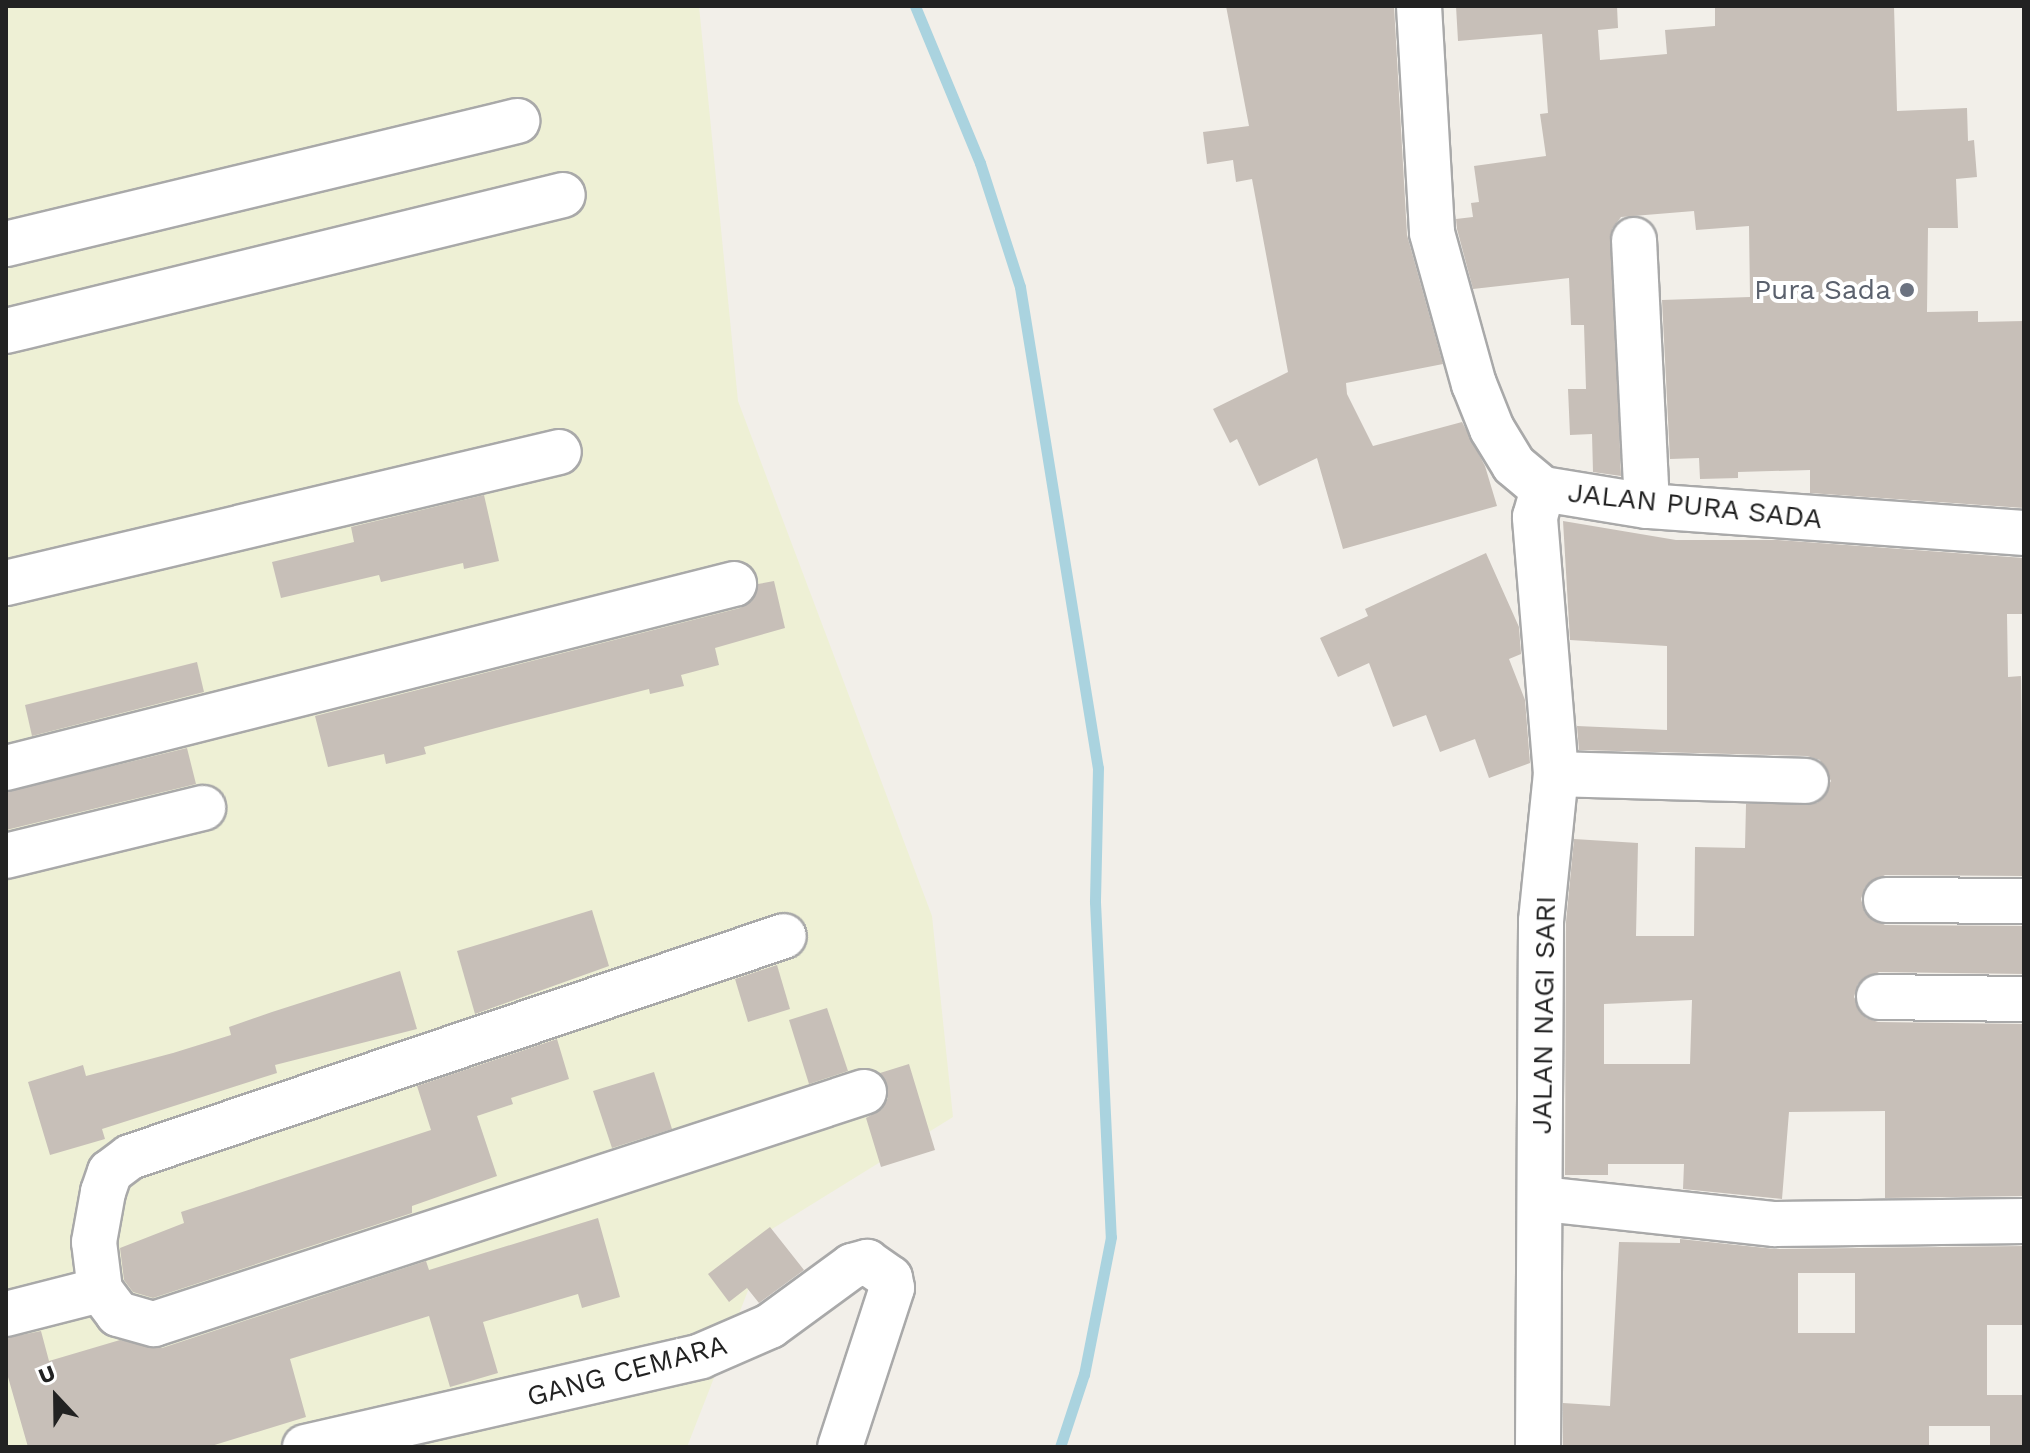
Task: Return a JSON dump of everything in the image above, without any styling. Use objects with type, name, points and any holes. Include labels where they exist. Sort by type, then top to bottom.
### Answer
[{"type":"street","name":"JALAN PURA SADA","points":[[1419,6],[1432,233],[1454,325],[1492,429],[1514,465],[1543,489],[1647,506],[2024,533]]},
{"type":"street","points":[[6,244],[517,121]]},
{"type":"street","points":[[6,331],[563,195]]},
{"type":"street","points":[[1634,240],[1647,506]]},
{"type":"street","points":[[6,583],[559,452]]},
{"type":"street","name":"JALAN NAGI SARI","points":[[1538,1447],[1543,1199],[1541,921],[1556,774],[1535,517],[1543,489]]},
{"type":"street","points":[[6,768],[734,584]]},
{"type":"street","points":[[1556,774],[1806,781]]},
{"type":"street","points":[[6,856],[203,808]]},
{"type":"street","points":[[1886,900],[2024,901]]},
{"type":"street","points":[[784,936],[130,1157],[110,1172],[103,1192],[94,1242],[100,1290],[118,1314],[154,1324],[864,1092]]},
{"type":"street","points":[[1879,997],[2024,999]]},
{"type":"street","points":[[1543,1199],[1775,1224],[2024,1221]]},
{"type":"street","name":"GANG CEMARA","points":[[305,1447],[701,1356],[770,1326],[852,1266],[867,1262],[890,1278],[892,1288],[840,1447]]},
{"type":"street","points":[[6,1314],[100,1290]]},
{"type":"green space","points":[[6,6],[699,6],[738,401],[932,916],[953,1117],[772,1229],[687,1447],[6,1447]]},
{"type":"building","points":[[1226,6],[1394,6],[1407,235],[1443,364],[1346,383],[1347,394],[1373,446],[1462,422],[1485,466],[1497,506],[1343,549],[1317,458],[1259,486],[1237,439],[1230,443],[1213,409],[1288,372],[1252,179],[1236,182],[1233,160],[1207,164],[1203,132],[1249,126]]},
{"type":"building","points":[[1456,6],[1617,6],[1618,28],[1598,30],[1600,60],[1667,54],[1665,30],[1715,26],[1715,6],[1894,6],[1897,111],[1967,108],[1968,141],[1974,140],[1977,177],[1956,179],[1958,228],[1928,228],[1927,312],[1978,311],[1978,322],[2024,321],[2024,508],[1810,493],[1810,470],[1738,472],[1738,478],[1700,479],[1699,458],[1670,459],[1662,300],[1750,297],[1749,226],[1696,230],[1694,211],[1621,217],[1612,229],[1621,476],[1593,472],[1592,434],[1570,435],[1568,389],[1586,389],[1584,325],[1571,325],[1569,278],[1473,289],[1457,229],[1456,219],[1473,217],[1471,203],[1479,202],[1474,166],[1546,156],[1540,114],[1548,113],[1542,34],[1458,41]]},
{"type":"building","points":[[484,495],[499,561],[464,569],[463,563],[381,582],[379,575],[281,598],[272,562],[354,542],[351,527]]},
{"type":"building","points":[[1563,521],[1676,540],[1778,540],[2024,558],[2024,614],[2007,614],[2008,677],[2021,676],[2024,876],[1885,875],[1865,887],[1861,899],[1865,913],[1885,925],[2024,926],[2024,974],[1879,972],[1858,984],[1854,997],[1866,1018],[1878,1022],[2024,1024],[2024,1196],[1885,1198],[1885,1111],[1789,1112],[1782,1199],[1683,1189],[1684,1164],[1608,1164],[1608,1175],[1565,1175],[1566,922],[1574,839],[1638,843],[1636,936],[1694,936],[1695,847],[1745,848],[1746,804],[1817,803],[1831,781],[1820,760],[1807,756],[1579,750],[1577,726],[1667,730],[1667,646],[1570,640]],"holes":[[[1692,1000],[1690,1064],[1604,1064],[1604,1004]]]},
{"type":"building","points":[[1486,553],[1519,627],[1521,654],[1509,659],[1525,700],[1530,763],[1489,778],[1475,739],[1440,752],[1426,715],[1393,727],[1369,663],[1338,677],[1320,638],[1368,616],[1365,609]]},
{"type":"building","points":[[774,581],[785,628],[715,648],[719,665],[681,675],[684,686],[650,694],[649,689],[515,723],[424,747],[426,754],[386,764],[384,754],[328,767],[315,716],[740,608],[752,601],[758,584]]},
{"type":"building","points":[[197,662],[204,692],[32,736],[25,705]]},
{"type":"building","points":[[187,748],[196,784],[6,830],[6,792]]},
{"type":"building","points":[[592,910],[609,966],[475,1014],[457,951]]},
{"type":"building","points":[[777,965],[790,1009],[748,1022],[735,979]]},
{"type":"building","points":[[400,971],[417,1029],[275,1065],[277,1073],[102,1129],[105,1139],[50,1155],[28,1082],[83,1065],[86,1076],[173,1053],[231,1035],[229,1027]]},
{"type":"building","points":[[827,1008],[848,1071],[809,1084],[789,1020]]},
{"type":"building","points":[[557,1039],[569,1079],[511,1098],[513,1104],[477,1116],[497,1176],[412,1206],[412,1213],[153,1298],[133,1292],[124,1280],[120,1248],[184,1223],[181,1212],[431,1130],[417,1086]]},
{"type":"building","points":[[909,1064],[935,1150],[881,1167],[866,1118],[882,1109],[888,1098],[880,1073]]},
{"type":"building","points":[[654,1072],[672,1129],[612,1148],[593,1091]]},
{"type":"building","points":[[598,1218],[620,1297],[582,1308],[578,1294],[483,1322],[498,1373],[450,1387],[429,1316],[290,1359],[306,1417],[208,1447],[28,1447],[6,1370],[6,1338],[41,1331],[49,1361],[120,1340],[162,1348],[426,1261],[429,1270]]},
{"type":"building","points":[[770,1227],[804,1270],[759,1303],[747,1288],[729,1302],[708,1274]]},
{"type":"building","points":[[1680,1239],[1775,1249],[2024,1246],[2024,1325],[1987,1325],[1987,1395],[2024,1395],[2024,1447],[1990,1447],[1990,1426],[1929,1426],[1929,1447],[1563,1447],[1563,1403],[1610,1406],[1619,1242],[1680,1243]],"holes":[[[1798,1273],[1855,1273],[1855,1333],[1798,1333]]]},
{"type":"waterway","points":[[915,6],[980,163],[1020,287],[1098,768],[1095,902],[1111,1237],[1084,1374],[1060,1447]]},
{"type":"place","name":"Pura Sada","points":[[1907,290]]}]
